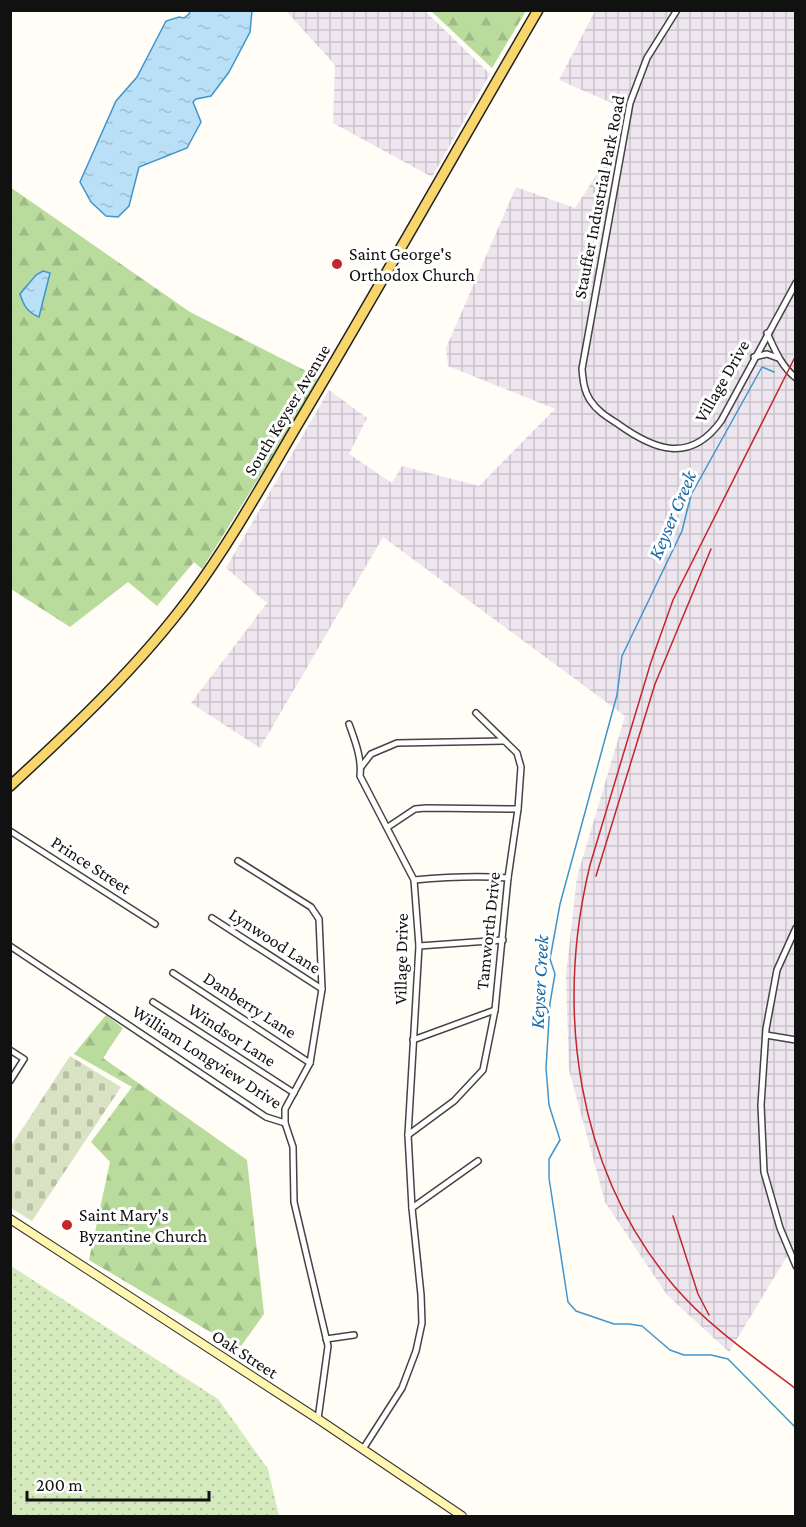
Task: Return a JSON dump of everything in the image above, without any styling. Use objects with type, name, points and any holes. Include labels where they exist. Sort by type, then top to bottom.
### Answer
[{"type":"main road","name":"South Keyser Avenue","points":[[10,786],[70,731],[125,674],[190,598],[218,557],[321,386],[538,10]]},
{"type":"street","name":"Stauffer Industrial Park Road","points":[[589,398],[584,386],[582,369],[630,103],[647,58],[677,10]]},
{"type":"street","name":"Village Drive","points":[[589,398],[598,410],[626,430],[656,447],[668,449],[688,447],[706,438],[715,429],[795,283]]},
{"type":"street","points":[[767,333],[779,358],[795,378]]},
{"type":"street","points":[[754,357],[767,354],[779,358]]},
{"type":"street","name":"Tamworth Drive","points":[[408,1135],[454,1101],[483,1070],[495,1010],[521,767],[517,753],[476,713]]},
{"type":"street","name":"Village Drive","points":[[350,724],[358,749],[360,776],[414,880],[419,946],[408,1135],[422,1323],[416,1351],[402,1388],[363,1449]]},
{"type":"street","points":[[361,767],[371,754],[397,743],[504,741]]},
{"type":"street","points":[[388,827],[415,809],[518,809]]},
{"type":"street","name":"Prince Street","points":[[10,831],[155,924]]},
{"type":"street","points":[[238,861],[311,907],[319,919],[322,989],[310,1062],[285,1109],[285,1123]]},
{"type":"street","points":[[414,880],[478,876],[508,878]]},
{"type":"street","name":"Lynwood Lane","points":[[212,918],[322,989]]},
{"type":"street","points":[[795,928],[777,970],[766,1035],[761,1105],[764,1172],[780,1228],[795,1266]]},
{"type":"street","points":[[419,946],[503,940]]},
{"type":"street","name":"William Longview Drive","points":[[10,946],[266,1117],[285,1123],[293,1147],[294,1202],[298,1226],[326,1339],[327,1360],[318,1419]]},
{"type":"street","name":"Danberry Lane","points":[[173,973],[310,1062]]},
{"type":"street","name":"Windsor Lane","points":[[153,1002],[294,1093]]},
{"type":"street","points":[[413,1040],[495,1010]]},
{"type":"street","points":[[766,1035],[795,1040]]},
{"type":"street","points":[[10,1050],[24,1059],[10,1081]]},
{"type":"street","points":[[412,1208],[478,1161]]},
{"type":"street","name":"Oak Street","points":[[10,1219],[318,1419],[462,1516]]},
{"type":"street","points":[[326,1339],[354,1335]]},
{"type":"shaded area","points":[[286,11],[425,11],[490,74],[432,177],[333,123],[335,65]]},
{"type":"shaded area","points":[[595,11],[795,11],[795,1243],[729,1352],[667,1295],[605,1202],[569,1070],[566,975],[577,877],[625,716],[383,537],[260,748],[191,703],[267,603],[226,568],[329,390],[367,418],[349,454],[392,483],[402,466],[479,486],[555,409],[448,366],[446,348],[516,187],[575,208],[601,168],[614,104],[559,80]]},
{"type":"green space","points":[[431,11],[526,11],[492,68]]},
{"type":"green space","points":[[10,187],[190,312],[318,377],[298,415],[202,569],[194,562],[157,606],[128,582],[70,627],[11,589]]},
{"type":"green space","points":[[106,1015],[123,1028],[103,1058],[247,1160],[264,1314],[239,1349],[89,1260],[110,1162],[91,1142],[132,1087],[74,1054]]},
{"type":"green space","points":[[70,1056],[121,1087],[32,1221],[11,1208],[11,1146]]},
{"type":"green space","points":[[11,1266],[218,1399],[268,1469],[279,1516],[11,1516]]},
{"type":"water","points":[[190,11],[252,11],[250,32],[229,72],[211,96],[196,99],[193,102],[201,122],[187,148],[139,167],[129,206],[118,217],[106,216],[91,202],[80,182],[116,101],[137,77],[166,21],[179,17],[184,18]]},
{"type":"water","points":[[43,271],[50,273],[39,317],[26,308],[20,294],[36,275]]},
{"type":"waterway","name":"Keyser Creek","points":[[774,372],[762,367],[691,495],[682,531],[622,656],[617,695],[560,904],[550,959],[555,974],[550,1003],[546,1068],[549,1105],[560,1140],[549,1159],[549,1178],[568,1302],[576,1311],[614,1324],[642,1326],[670,1350],[684,1355],[711,1355],[728,1359],[796,1428]]},
{"type":"railway","points":[[796,355],[673,600],[651,662],[590,865],[580,920],[575,976],[575,1031],[582,1086],[595,1140],[615,1192],[641,1241],[674,1286],[702,1315],[732,1341],[796,1389]]},
{"type":"railway","points":[[596,876],[655,684],[711,549]]},
{"type":"railway","points":[[673,1216],[698,1294],[709,1315]]},
{"type":"place","name":"Saint George's Orthodox Church","points":[[337,264]]},
{"type":"place","name":"Saint Mary's Byzantine Church","points":[[67,1225]]}]
